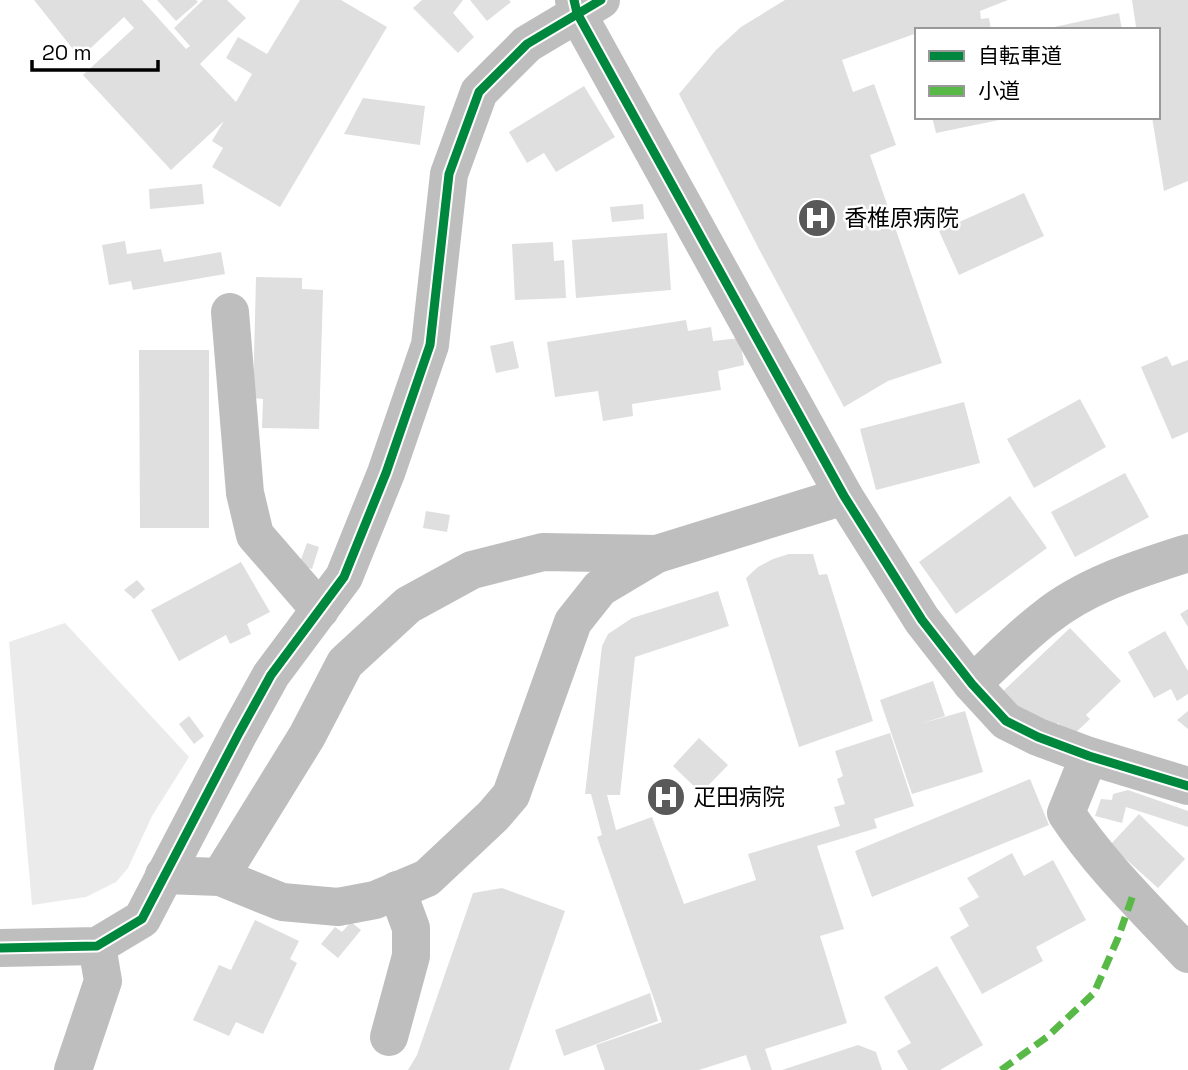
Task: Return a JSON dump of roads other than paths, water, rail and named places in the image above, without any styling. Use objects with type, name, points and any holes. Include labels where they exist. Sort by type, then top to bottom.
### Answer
[{"type":"street","points":[[0,947],[97,946],[142,919],[271,676],[344,577],[386,473],[430,345],[449,174],[479,92],[527,44],[584,4],[844,496],[922,620],[972,684],[1006,721],[1038,737],[1089,756],[1188,786]]},
{"type":"street","points":[[230,312],[245,494],[255,535],[320,610]]},
{"type":"street","points":[[164,875],[220,877],[282,902],[338,907],[375,900],[427,878],[493,816],[511,795],[573,622],[600,588],[657,554],[844,496]]},
{"type":"street","points":[[220,877],[307,736],[345,663],[408,605],[472,570],[543,552],[657,554]]},
{"type":"street","points":[[972,684],[1056,610],[1098,586],[1135,570],[1188,553]]},
{"type":"street","points":[[1089,756],[1066,813],[1133,895],[1188,954]]},
{"type":"street","points":[[389,1037],[411,956],[411,928],[397,890]]},
{"type":"street","points":[[73,1070],[103,981],[97,946]]},
{"type":"place","name":"香椎原病院","points":[[817,218]]},
{"type":"place","name":"疋田病院","points":[[666,797]]}]
